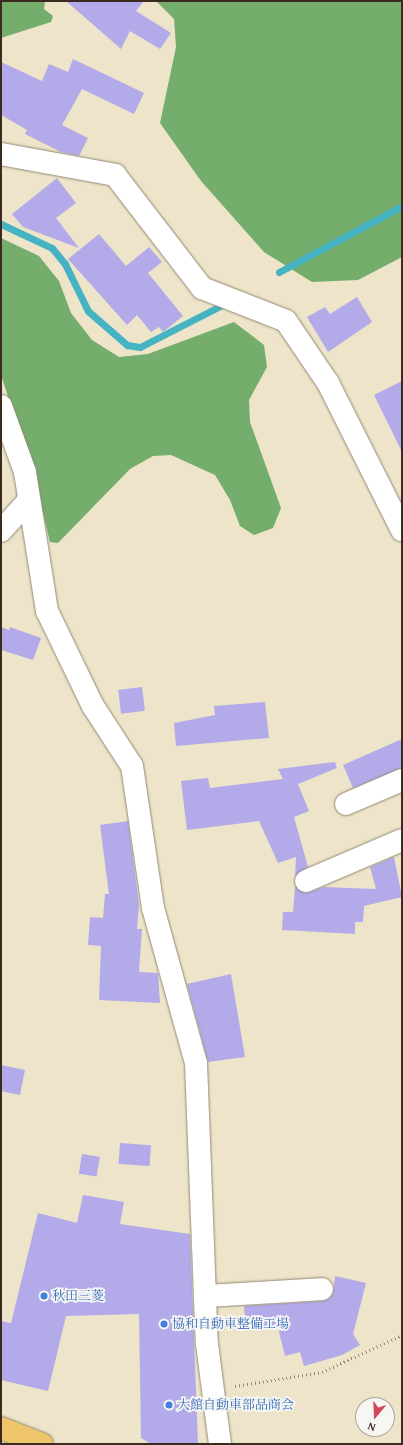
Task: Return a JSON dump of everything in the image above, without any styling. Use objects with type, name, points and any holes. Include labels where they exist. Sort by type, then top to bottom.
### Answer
[{"type":"highway","points":[[1,1428],[42,1444]]},
{"type":"street","points":[[1,154],[115,175],[202,288],[286,321],[328,383],[402,530]]},
{"type":"street","points":[[1,406],[25,472],[47,612],[93,706],[132,766],[153,908],[196,1063],[205,1296],[213,1390],[220,1444]]},
{"type":"street","points":[[1,531],[29,500]]},
{"type":"street","points":[[346,804],[402,780]]},
{"type":"street","points":[[306,881],[402,840]]},
{"type":"street","points":[[205,1296],[322,1289]]},
{"type":"path","points":[[213,1390],[322,1372],[402,1335]]},
{"type":"green space","points":[[1,1],[45,1],[44,9],[53,16],[51,22],[1,38]]},
{"type":"green space","points":[[156,1],[402,1],[402,257],[358,280],[312,282],[264,252],[201,181],[160,123],[176,47],[174,19]]},
{"type":"green space","points":[[1,238],[39,256],[59,281],[71,313],[92,340],[119,357],[148,354],[234,322],[264,345],[267,367],[249,400],[250,422],[281,508],[273,528],[254,535],[240,526],[230,500],[215,475],[171,455],[153,456],[130,469],[58,543],[50,542],[34,476],[1,375]]},
{"type":"building","points":[[66,1],[144,1],[136,11],[171,33],[160,49],[130,31],[121,49]]},
{"type":"building","points":[[73,59],[144,93],[134,114],[82,89],[62,125],[88,138],[79,156],[61,152],[25,134],[27,130],[1,115],[1,62],[42,81],[49,64],[68,72]]},
{"type":"building","points":[[57,178],[76,203],[56,218],[79,248],[23,227],[12,214]]},
{"type":"building","points":[[99,234],[126,266],[149,247],[162,262],[148,273],[183,316],[163,332],[159,327],[151,332],[137,315],[127,325],[68,259]]},
{"type":"building","points":[[357,297],[372,322],[328,352],[307,317],[325,307],[330,314]]},
{"type":"building","points":[[402,381],[402,452],[374,395]]},
{"type":"building","points":[[1,627],[9,630],[10,627],[41,638],[33,660],[1,650]]},
{"type":"building","points":[[142,687],[145,711],[121,714],[118,690]]},
{"type":"building","points":[[265,702],[269,738],[176,746],[174,723],[215,715],[214,706]]},
{"type":"building","points":[[402,739],[402,768],[353,788],[343,765]]},
{"type":"building","points":[[335,762],[337,768],[298,784],[309,811],[294,817],[308,867],[295,876],[296,857],[278,863],[259,821],[187,830],[181,781],[208,778],[210,788],[283,779],[278,769]]},
{"type":"building","points":[[128,821],[139,904],[137,929],[142,929],[139,972],[158,973],[160,1003],[99,1000],[101,946],[88,945],[90,917],[103,918],[105,894],[109,894],[100,825]]},
{"type":"building","points":[[394,857],[402,897],[364,906],[363,922],[355,922],[355,934],[282,930],[283,912],[293,912],[295,886],[305,893],[324,887],[376,889],[370,867]]},
{"type":"building","points":[[231,974],[245,1057],[208,1062],[187,984]]},
{"type":"building","points":[[1,1065],[25,1070],[20,1095],[1,1091]]},
{"type":"building","points":[[120,1143],[151,1145],[149,1166],[119,1164]]},
{"type":"building","points":[[82,1154],[100,1157],[97,1177],[79,1174]]},
{"type":"building","points":[[83,1195],[124,1202],[120,1224],[190,1234],[198,1444],[151,1444],[141,1438],[139,1314],[66,1316],[48,1391],[1,1380],[1,1321],[11,1323],[38,1213],[77,1223]]},
{"type":"building","points":[[335,1276],[366,1283],[353,1334],[360,1345],[342,1355],[304,1366],[300,1352],[285,1356],[278,1328],[246,1331],[244,1306],[323,1301],[333,1294]]},
{"type":"waterway","points":[[279,272],[402,206]]},
{"type":"waterway","points":[[1,224],[52,248],[65,264],[88,311],[127,345],[140,347],[220,306]]},
{"type":"place","name":"秋田三菱","points":[[44,1296]]},
{"type":"place","name":"協和自動車整備工場","points":[[164,1324]]},
{"type":"place","name":"大館自動車部品商会","points":[[169,1405]]}]
